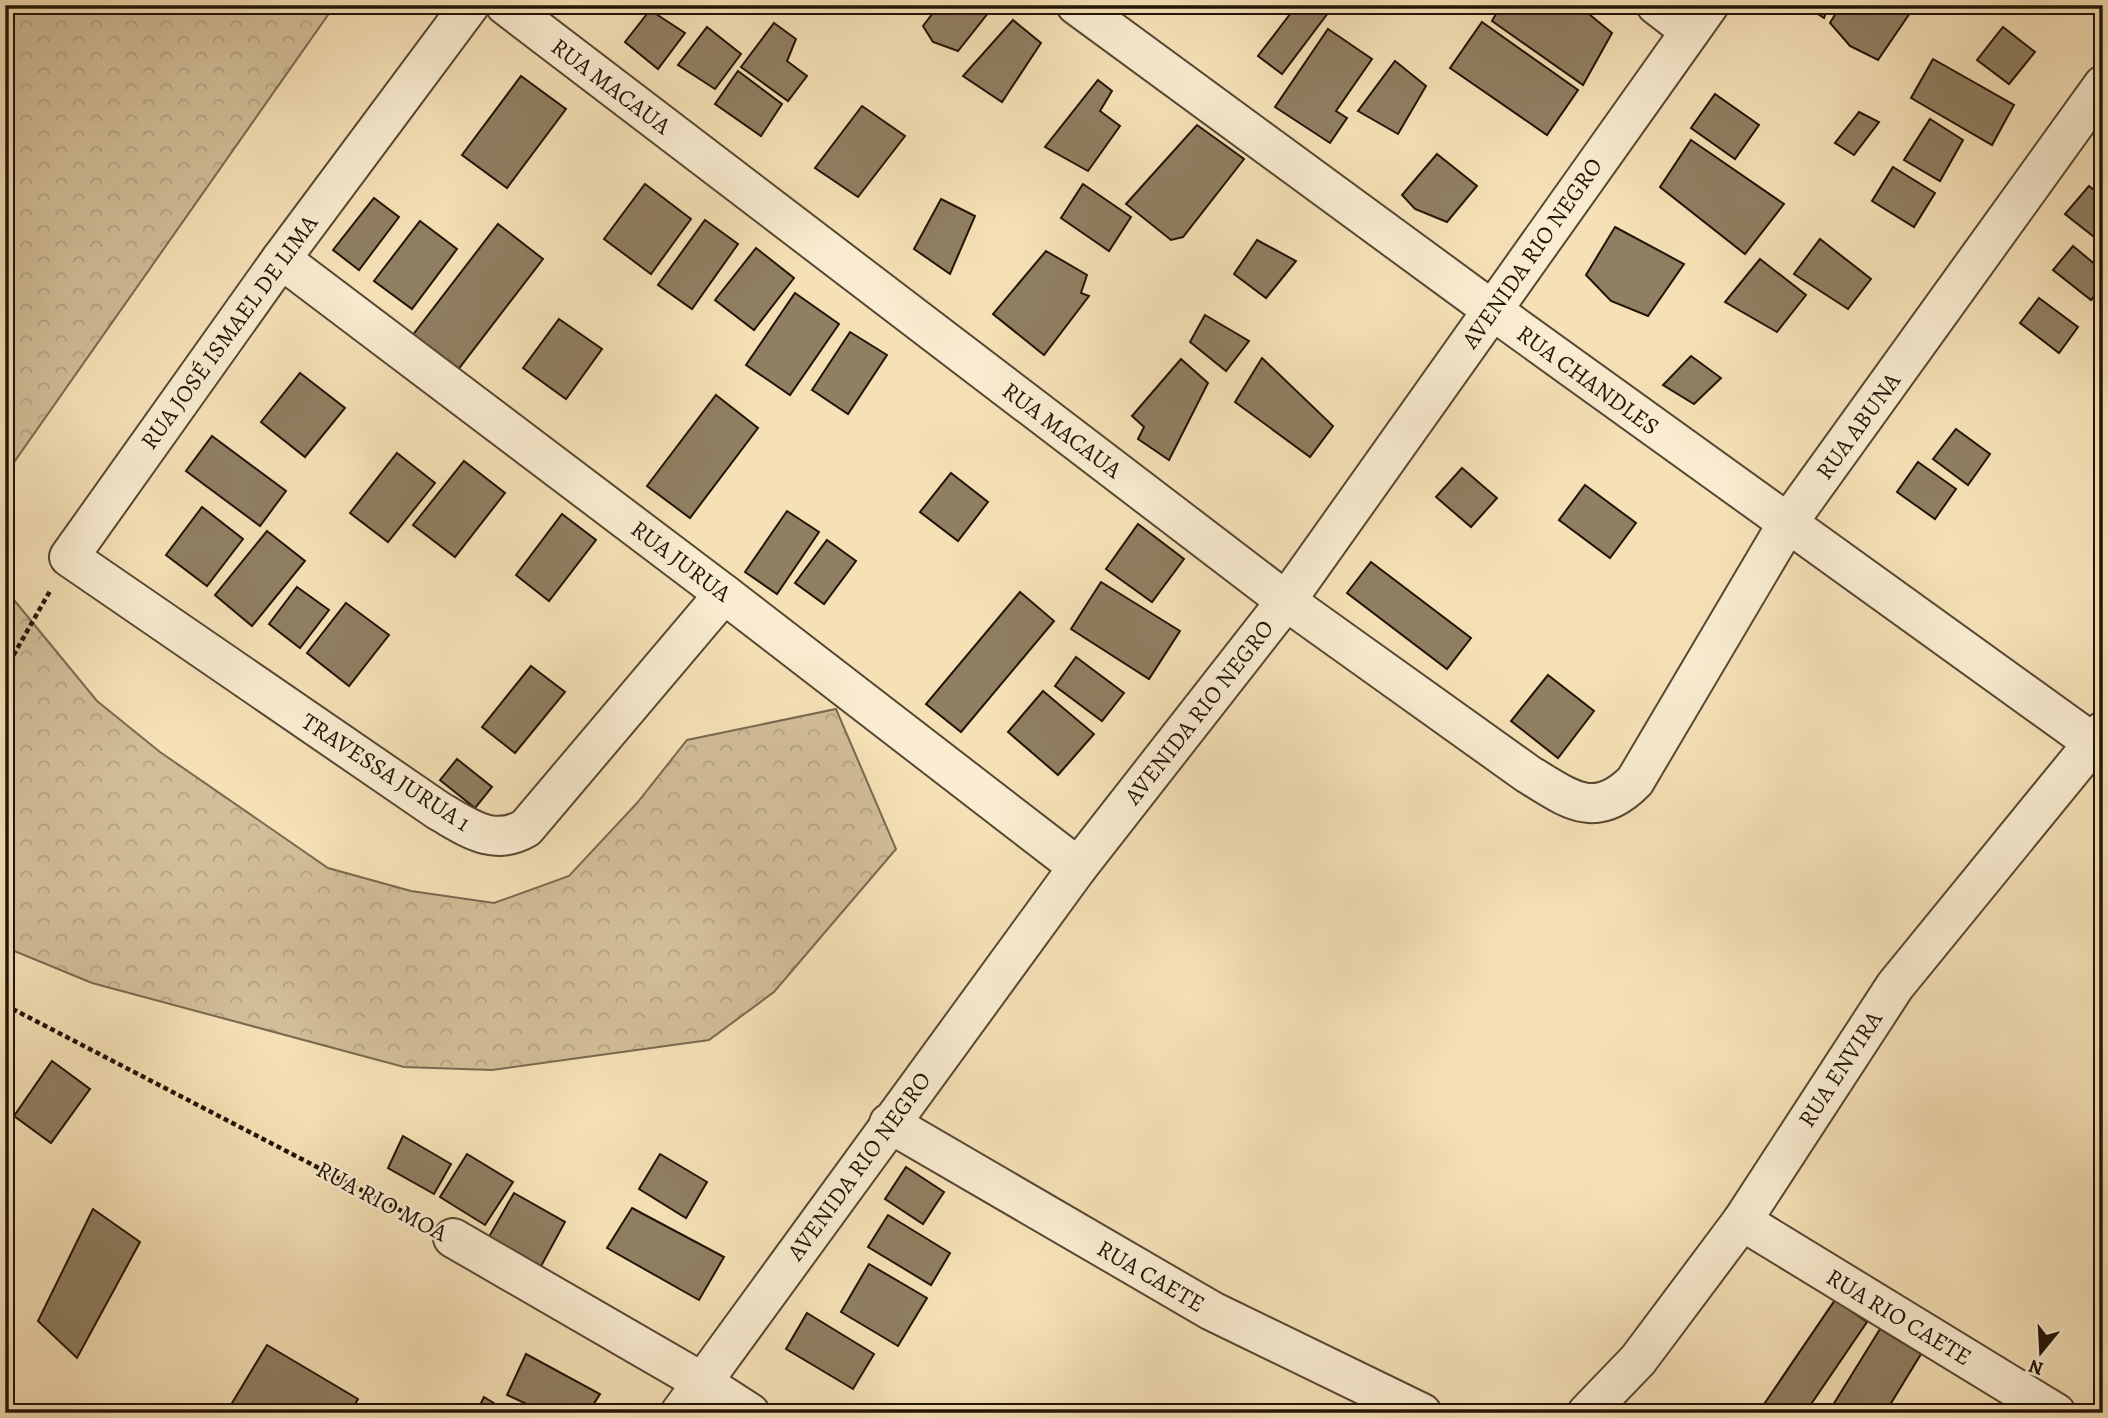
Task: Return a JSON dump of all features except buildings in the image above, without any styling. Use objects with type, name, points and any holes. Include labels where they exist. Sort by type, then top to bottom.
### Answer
[{"type":"street","name":"RUA JOSÉ ISMAEL DE LIMA","points":[[69,557],[281,259],[470,5]]},
{"type":"street","name":"RUA MACAUA","points":[[505,5],[1286,601],[1528,774],[1570,799],[1587,804],[1598,804],[1624,793],[1634,781]]},
{"type":"street","name":"RUA CHANDLES","points":[[1076,5],[1787,524],[2099,742]]},
{"type":"street","points":[[1656,5],[1700,18]]},
{"type":"street","name":"AVENIDA RIO NEGRO","points":[[680,1413],[1078,867],[1286,601],[1700,18]]},
{"type":"street","name":"RUA ABUNA","points":[[1634,781],[1787,524],[2103,85]]},
{"type":"street","name":"RUA JURUA","points":[[281,259],[724,594],[1078,867]]},
{"type":"street","name":"TRAVESSA JURUA 1","points":[[69,557],[439,811],[468,828],[488,835],[506,837],[526,828],[724,594]]},
{"type":"street","name":"RUA ENVIRA","points":[[1587,1413],[1638,1360],[1742,1221],[1895,986],[2099,742]]},
{"type":"street","name":"RUA CAETE","points":[[890,1123],[1212,1311],[1422,1413]]},
{"type":"street","name":"RUA RIO CAETE","points":[[1742,1221],[2056,1413]]},
{"type":"street","name":"RUA RIO MOA","points":[[453,1238],[702,1382],[750,1413]]},
{"type":"path","points":[[5,670],[69,557]]},
{"type":"path","name":"RUA RIO MOA","points":[[5,1005],[453,1238]]},
{"type":"green space","points":[[5,5],[335,5],[5,475]]},
{"type":"green space","points":[[5,589],[97,701],[160,752],[328,868],[411,891],[494,903],[569,876],[637,803],[687,740],[836,709],[896,849],[774,992],[709,1040],[492,1070],[404,1067],[92,983],[12,950],[5,950]]}]
